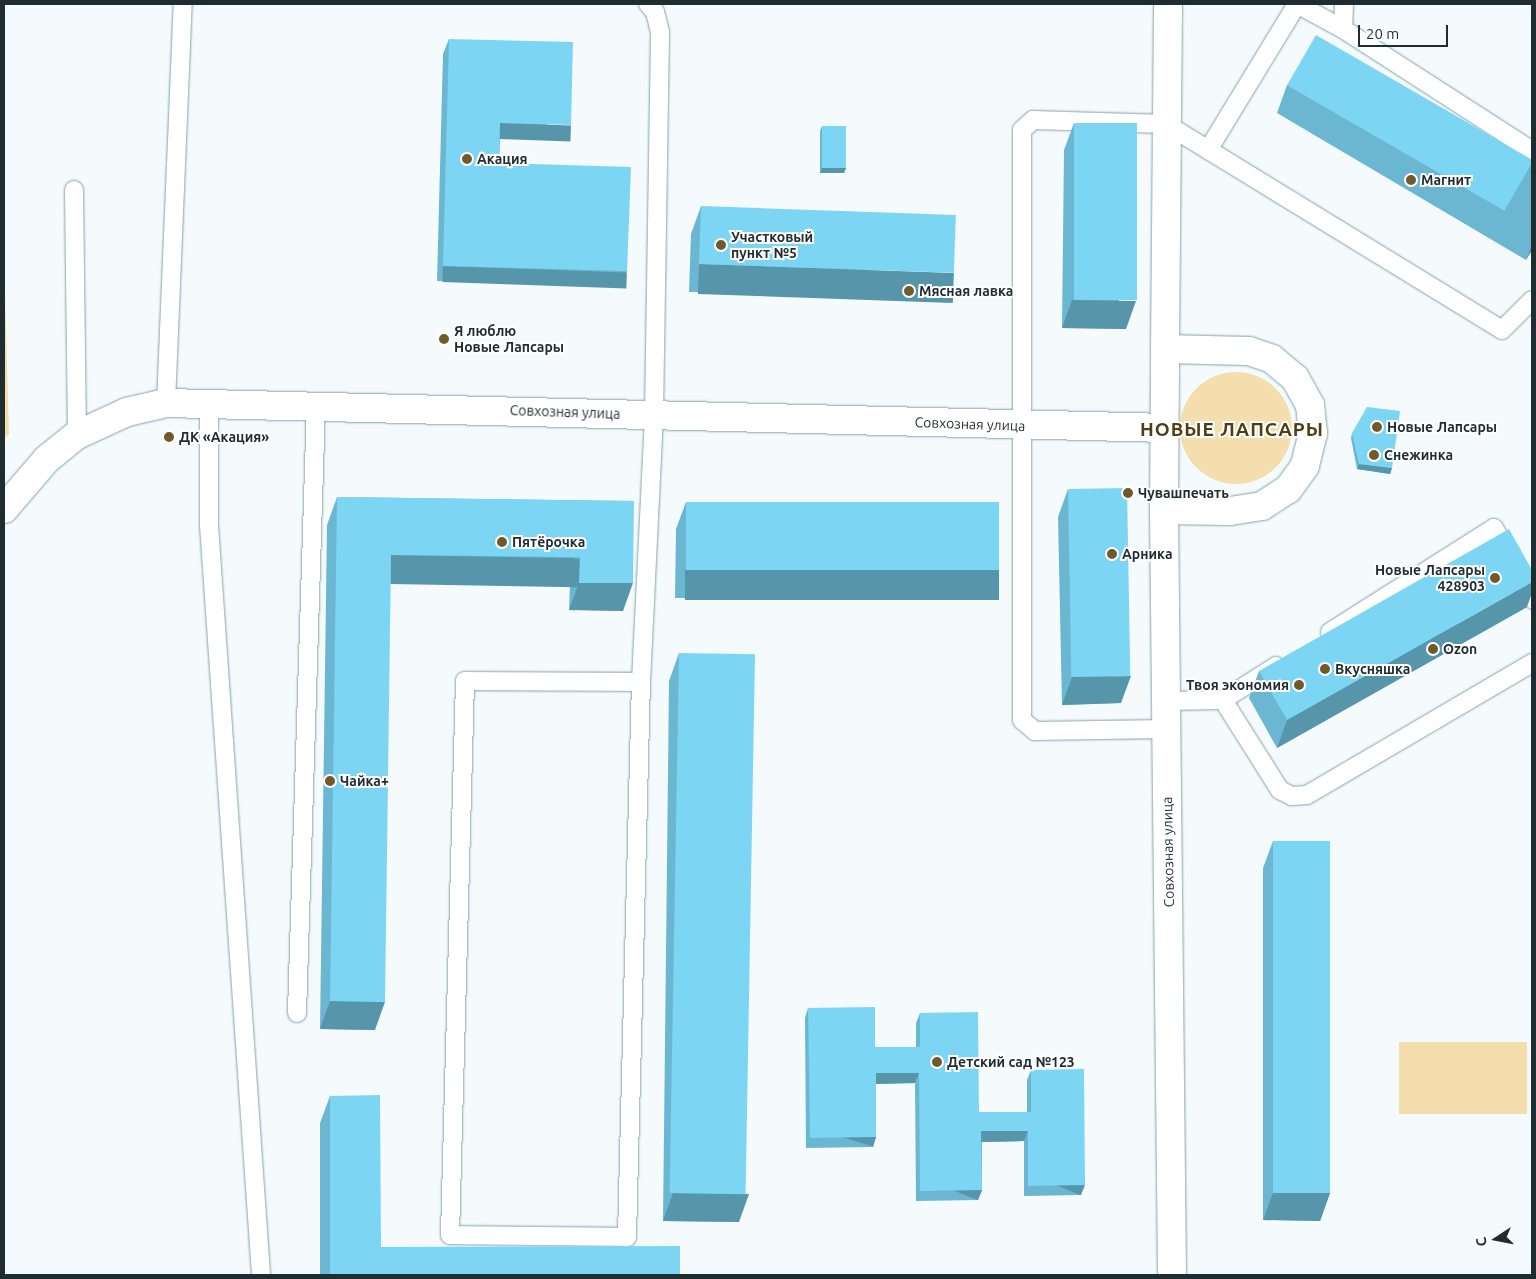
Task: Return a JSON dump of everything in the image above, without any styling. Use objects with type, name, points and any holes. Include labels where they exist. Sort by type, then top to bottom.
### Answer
[{"type":"street","name":"Совхозная улица","points":[[1168,4],[1164,510],[1172,1275]]},
{"type":"street","points":[[1164,510],[1230,511],[1262,506],[1288,489],[1305,466],[1313,433],[1310,405],[1295,378],[1272,359],[1249,351],[1165,349]]},
{"type":"street","name":"Совхозная улица","points":[[4,508],[47,459],[77,435],[127,412],[166,404],[209,402],[1164,428]]},
{"type":"lane","points":[[166,404],[183,4]]},
{"type":"lane","points":[[641,682],[465,681],[450,1236],[627,1237],[641,682],[654,415],[660,32],[656,12],[648,4]]},
{"type":"lane","points":[[1208,150],[1297,4],[1343,29],[1532,151]]},
{"type":"lane","points":[[1343,29],[1344,4]]},
{"type":"lane","points":[[1166,729],[1035,731],[1022,720],[1022,130],[1033,120],[1166,124],[1502,330],[1532,300]]},
{"type":"lane","points":[[74,190],[77,435]]},
{"type":"lane","points":[[209,402],[209,525],[261,1275]]},
{"type":"lane","points":[[297,1013],[316,405]]},
{"type":"lane","points":[[1313,643],[1494,528],[1532,599]]},
{"type":"lane","points":[[1166,701],[1223,700],[1288,658]]},
{"type":"lane","points":[[1223,700],[1280,790],[1292,796],[1307,795],[1532,663]]},
{"type":"shaded area","points":[[4,257],[9,434],[4,439]]},
{"type":"shaded area","points":[[1236,372],[1257,376],[1276,388],[1288,407],[1292,428],[1288,449],[1276,468],[1257,480],[1236,484],[1215,480],[1196,468],[1184,449],[1180,428],[1184,407],[1196,388],[1215,376]]},
{"type":"shaded area","points":[[1399,1042],[1527,1042],[1527,1114],[1399,1114]]},
{"type":"building","points":[[1316,35],[1532,160],[1532,163],[1504,211],[1287,85]]},
{"type":"building","name":"Акация","points":[[449,39],[573,42],[571,125],[500,123],[499,163],[631,167],[627,271],[443,266]]},
{"type":"building","points":[[1074,123],[1137,123],[1137,300],[1074,300]]},
{"type":"building","points":[[822,126],[846,126],[846,168],[822,168]]},
{"type":"building","points":[[701,206],[956,215],[954,273],[699,264]]},
{"type":"building","points":[[1367,407],[1400,411],[1392,468],[1359,464],[1352,433]]},
{"type":"building","points":[[1127,488],[1130,676],[1071,677],[1068,489]]},
{"type":"building","points":[[337,497],[634,501],[633,583],[579,583],[580,557],[391,555],[385,1002],[330,1001]]},
{"type":"building","points":[[686,502],[999,502],[999,570],[686,570]]},
{"type":"building","points":[[1509,529],[1532,570],[1532,582],[1287,720],[1259,671]]},
{"type":"building","points":[[679,653],[755,654],[746,1194],[670,1193]]},
{"type":"building","points":[[1273,841],[1330,841],[1330,1193],[1273,1193]]},
{"type":"building","points":[[875,1007],[875,1047],[920,1047],[920,1013],[978,1012],[979,1112],[1031,1112],[1031,1070],[1084,1069],[1085,1185],[1028,1186],[1028,1131],[981,1131],[982,1190],[920,1191],[919,1073],[876,1073],[876,1137],[810,1138],[808,1008]]},
{"type":"building","points":[[380,1095],[381,1247],[680,1246],[680,1275],[330,1275],[330,1096]]},
{"type":"place","name":"Акация","points":[[467,159]]},
{"type":"place","name":"Магнит","points":[[1411,180]]},
{"type":"place","name":"Участковый пункт №5","points":[[721,245]]},
{"type":"place","name":"Мясная лавка","points":[[909,291]]},
{"type":"place","name":"Я люблю Новые Лапсары","points":[[444,339]]},
{"type":"place","name":"Новые Лапсары","points":[[1377,427]]},
{"type":"place","name":"ДК «Акация»","points":[[169,437]]},
{"type":"place","name":"Снежинка","points":[[1374,455]]},
{"type":"place","name":"Чувашпечать","points":[[1128,493]]},
{"type":"place","name":"Пятёрочка","points":[[502,542]]},
{"type":"place","name":"Арника","points":[[1112,554]]},
{"type":"place","name":"Новые Лапсары 428903","points":[[1495,578]]},
{"type":"place","name":"Ozon","points":[[1433,649]]},
{"type":"place","name":"Вкусняшка","points":[[1325,669]]},
{"type":"place","name":"Твоя экономия","points":[[1299,685]]},
{"type":"place","name":"Чайка+","points":[[330,781]]},
{"type":"place","name":"Детский сад №123","points":[[937,1062]]},
{"type":"district","name":"НОВЫЕ ЛАПСАРЫ","points":[[1232,430]]}]
